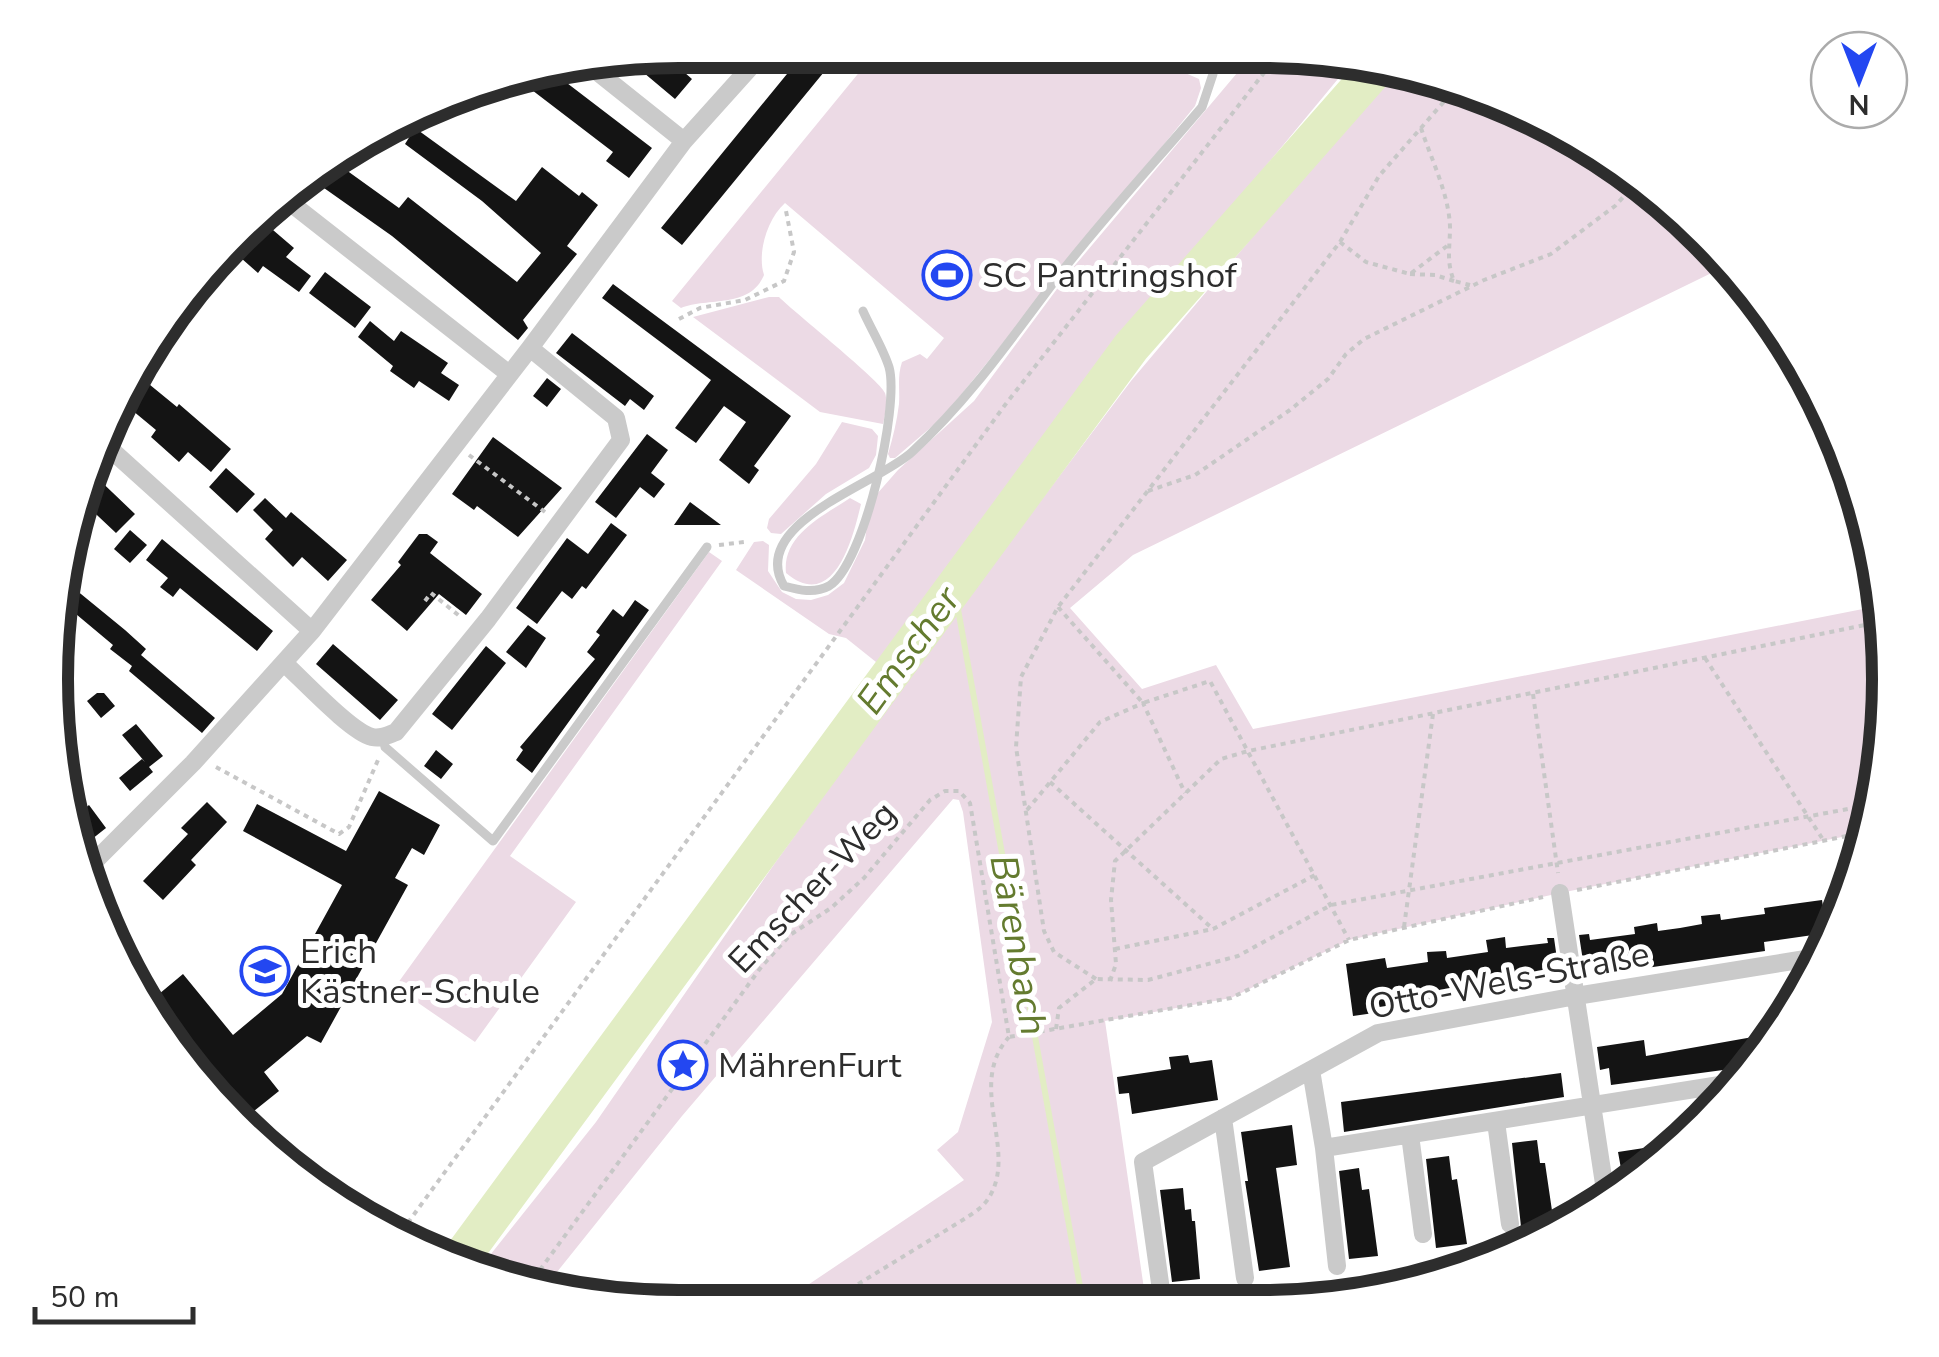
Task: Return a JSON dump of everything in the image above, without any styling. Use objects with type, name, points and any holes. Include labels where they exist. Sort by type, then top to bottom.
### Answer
[{"type":"street","points":[[95,861],[194,763],[312,631],[684,141],[750,68]]},
{"type":"street","points":[[599,73],[684,141]]},
{"type":"street","points":[[293,205],[509,374]]},
{"type":"street","points":[[284,663],[356,729],[383,738],[396,732],[479,631],[618,448],[622,432],[616,418],[530,348]]},
{"type":"street","points":[[112,451],[312,631]]},
{"type":"street","points":[[1560,893],[1604,1184]]},
{"type":"street","name":"Otto-Wels-Straße","points":[[1161,1290],[1143,1162],[1378,1033],[1803,959]]},
{"type":"street","points":[[1311,1070],[1337,1266]]},
{"type":"street","points":[[1324,1148],[1716,1086]]},
{"type":"street","points":[[1223,1118],[1245,1278]]},
{"type":"street","points":[[1496,1122],[1510,1224]]},
{"type":"street","points":[[1410,1135],[1423,1234]]},
{"type":"lane","points":[[862,310],[889,368],[888,429],[878,474],[851,562],[830,586],[808,592],[784,586],[776,572],[776,558],[787,536],[829,502],[878,474],[909,456],[949,415],[999,357],[1066,266],[1202,107],[1212,68]]},
{"type":"lane","points":[[383,738],[385,747],[493,841],[706,546]]},
{"type":"path","points":[[406,1225],[1005,405],[1268,68]]},
{"type":"path","points":[[1448,97],[1379,176],[1340,242],[1058,607],[1020,677],[1016,747],[1044,931],[1054,952],[1096,979],[1148,980],[1238,956],[1331,905],[1858,807]]},
{"type":"path","points":[[1421,128],[1445,202],[1450,227],[1448,268],[1454,281]]},
{"type":"path","points":[[1148,490],[1196,475],[1290,410],[1328,379],[1346,354],[1364,339],[1473,285],[1551,254],[1615,206],[1628,191]]},
{"type":"path","points":[[679,319],[700,308],[745,300],[784,281],[794,252],[786,211]]},
{"type":"path","points":[[1340,242],[1366,262],[1473,285]]},
{"type":"path","points":[[1410,274],[1448,246]]},
{"type":"path","points":[[456,444],[560,524]]},
{"type":"path","points":[[706,546],[744,542]]},
{"type":"path","points":[[425,601],[432,593],[479,631]]},
{"type":"path","points":[[1058,607],[1143,703],[1185,793]]},
{"type":"path","points":[[1110,981],[1116,964],[1112,878],[1116,860],[1221,759],[1869,625]]},
{"type":"path","points":[[1705,658],[1823,840]]},
{"type":"path","points":[[1026,811],[1100,722],[1210,681],[1349,940]]},
{"type":"path","points":[[1534,694],[1560,893]]},
{"type":"path","points":[[1404,929],[1434,714]]},
{"type":"path","points":[[228,776],[339,834],[349,828],[373,768]]},
{"type":"path","points":[[1050,782],[1213,929]]},
{"type":"path","name":"Emscher-Weg","points":[[538,1273],[762,966],[790,935],[832,908],[864,878],[930,800],[945,791],[958,791],[970,802],[1008,1037]]},
{"type":"path","points":[[847,1290],[986,1202],[995,1178],[998,1152],[989,1089],[996,1051],[1008,1037],[1231,998],[1349,940],[1851,835]]},
{"type":"path","points":[[1115,949],[1213,929],[1315,875]]},
{"type":"path","points":[[1056,1029],[1059,1008],[1096,979]]},
{"type":"shaded area","name":"SC Pantringshof","points":[[863,68],[1159,68],[1165,73],[1183,72],[1199,79],[1201,88],[1195,106],[943,417],[895,458],[888,454],[898,410],[902,362],[920,354],[927,359],[944,338],[785,203],[765,237],[764,275],[758,286],[727,300],[681,308],[672,301]]},
{"type":"shaded area","points":[[1241,68],[1343,73],[1129,331],[881,666],[846,638],[829,634],[736,570],[754,542],[763,541],[769,545],[768,571],[782,592],[796,599],[811,600],[828,595],[844,583],[865,540],[876,495],[974,401],[1071,270]]},
{"type":"shaded area","points":[[1385,80],[1494,114],[1600,170],[1663,219],[1716,271],[1133,555],[1070,608],[1142,689],[1216,665],[1253,729],[1867,608],[1872,678],[1870,718],[1851,835],[1349,940],[1231,998],[1105,1021],[1144,1289],[800,1290],[964,1180],[937,1150],[958,1132],[992,1022],[963,812],[959,800],[953,799],[682,1116],[553,1277],[487,1259],[596,1122],[775,863],[1131,381]]},
{"type":"shaded area","points":[[779,297],[880,386],[886,400],[883,424],[820,412],[693,317]]},
{"type":"shaded area","points":[[842,422],[872,429],[878,436],[876,455],[869,468],[826,494],[781,534],[771,533],[767,528],[769,519],[816,464]]},
{"type":"shaded area","points":[[850,498],[861,504],[853,535],[829,578],[817,584],[803,583],[786,573],[786,560],[797,537]]},
{"type":"shaded area","points":[[709,552],[722,561],[510,856],[576,902],[475,1042],[395,987]]},
{"type":"building","points":[[679,68],[692,79],[675,99],[639,69]]},
{"type":"building","points":[[792,68],[827,68],[682,245],[661,228]]},
{"type":"building","points":[[561,79],[652,148],[629,178],[606,161],[613,152],[527,86]]},
{"type":"building","points":[[415,128],[516,201],[542,167],[579,196],[582,192],[598,205],[567,246],[577,254],[523,320],[528,328],[518,340],[392,236],[319,185],[343,168],[399,208],[408,197],[517,282],[541,253],[482,201],[405,144]]},
{"type":"building","points":[[268,226],[294,248],[286,257],[311,276],[299,292],[263,266],[258,273],[238,255]]},
{"type":"building","points":[[325,272],[371,307],[355,328],[309,293]]},
{"type":"building","points":[[613,284],[791,416],[754,466],[759,470],[749,484],[719,460],[746,422],[724,406],[696,443],[675,428],[711,380],[602,298]]},
{"type":"building","points":[[370,321],[394,341],[401,331],[448,363],[441,373],[459,385],[449,401],[419,381],[414,388],[390,371],[393,366],[358,337]]},
{"type":"building","points":[[572,333],[654,396],[644,410],[630,399],[625,406],[556,353]]},
{"type":"building","points":[[547,378],[561,389],[547,407],[533,396]]},
{"type":"building","points":[[145,381],[231,449],[211,472],[188,452],[179,462],[151,437],[156,430],[131,409]]},
{"type":"building","points":[[647,434],[668,450],[651,473],[665,484],[654,498],[640,487],[616,518],[595,502]]},
{"type":"building","points":[[493,437],[562,488],[518,537],[477,506],[474,510],[452,494]]},
{"type":"building","points":[[226,468],[255,494],[237,513],[209,487]]},
{"type":"building","points":[[100,481],[135,514],[116,533],[91,510]]},
{"type":"building","points":[[265,498],[286,518],[291,512],[347,560],[328,581],[302,557],[293,567],[265,539],[273,530],[253,510]]},
{"type":"building","points":[[690,502],[721,525],[674,525]]},
{"type":"building","points":[[611,523],[627,535],[586,589],[582,586],[572,599],[562,591],[537,624],[516,608],[567,538],[588,554]]},
{"type":"building","points":[[130,530],[147,545],[130,563],[114,549]]},
{"type":"building","points":[[419,534],[427,534],[438,542],[430,553],[482,594],[466,615],[439,594],[407,631],[371,600],[401,565],[398,562]]},
{"type":"building","points":[[162,539],[273,631],[257,651],[180,588],[173,597],[160,587],[168,578],[146,560]]},
{"type":"building","points":[[75,589],[146,649],[141,655],[215,718],[202,733],[129,671],[132,666],[110,649],[113,645],[72,611]]},
{"type":"building","points":[[635,600],[649,610],[532,773],[516,760],[523,750],[520,747],[595,659],[587,652],[613,609],[623,617]]},
{"type":"building","points":[[528,625],[546,638],[526,668],[506,652]]},
{"type":"building","points":[[333,644],[398,700],[380,720],[316,664]]},
{"type":"building","points":[[486,646],[506,663],[452,730],[432,714]]},
{"type":"building","points":[[104,693],[115,706],[101,718],[87,701]]},
{"type":"building","points":[[136,724],[163,756],[149,767],[153,772],[130,791],[119,778],[142,759],[145,762],[122,735]]},
{"type":"building","points":[[436,750],[453,764],[441,779],[424,766]]},
{"type":"building","points":[[379,791],[440,825],[424,855],[412,848],[395,878],[408,885],[321,1043],[307,1036],[264,1072],[279,1091],[250,1114],[194,1050],[156,996],[183,974],[233,1035],[282,994],[342,885],[243,831],[257,804],[346,851]]},
{"type":"building","points":[[207,802],[227,822],[191,860],[196,865],[163,900],[143,881],[188,834],[181,828]]},
{"type":"building","points":[[89,805],[106,828],[89,841],[88,837],[82,811]]},
{"type":"building","points":[[1822,900],[1824,914],[1815,935],[1764,942],[1765,951],[1604,974],[1602,958],[1583,961],[1579,935],[1589,934],[1590,940],[1635,934],[1634,927],[1657,923],[1658,931],[1680,928],[1702,924],[1701,916],[1720,914],[1721,920],[1765,914],[1764,908]]},
{"type":"building","points":[[1505,937],[1506,948],[1548,943],[1547,938],[1554,938],[1558,966],[1551,967],[1553,980],[1373,1008],[1374,1013],[1353,1016],[1346,964],[1385,958],[1387,968],[1428,962],[1427,952],[1446,951],[1447,958],[1488,952],[1486,940]]},
{"type":"building","points":[[1755,1037],[1730,1069],[1611,1085],[1609,1068],[1600,1070],[1597,1047],[1644,1040],[1646,1056]]},
{"type":"building","points":[[1188,1055],[1190,1063],[1212,1060],[1218,1100],[1132,1114],[1129,1093],[1119,1094],[1117,1077],[1171,1069],[1169,1057]]},
{"type":"building","points":[[1561,1073],[1564,1097],[1344,1132],[1341,1102]]},
{"type":"building","points":[[1292,1125],[1297,1165],[1276,1168],[1290,1267],[1259,1271],[1241,1132]]},
{"type":"building","points":[[1537,1140],[1540,1163],[1545,1163],[1553,1215],[1521,1230],[1512,1143]]},
{"type":"building","points":[[1652,1147],[1621,1171],[1618,1152]]},
{"type":"building","points":[[1449,1156],[1452,1180],[1457,1179],[1467,1244],[1436,1248],[1426,1159]]},
{"type":"building","points":[[1359,1168],[1362,1190],[1369,1189],[1378,1256],[1349,1259],[1339,1171]]},
{"type":"building","points":[[1183,1188],[1185,1210],[1191,1209],[1195,1221],[1200,1279],[1172,1282],[1160,1190]]},
{"type":"waterway","name":"Emscher","points":[[466,1251],[1131,347],[1369,77]]},
{"type":"waterway","name":"Bärenbach","points":[[954,587],[1081,1290]]},
{"type":"place","name":"SC Pantringshof","points":[[947,275]]},
{"type":"place","name":"Erich Kästner-Schule","points":[[265,971]]},
{"type":"place","name":"MährenFurt","points":[[683,1065]]}]
